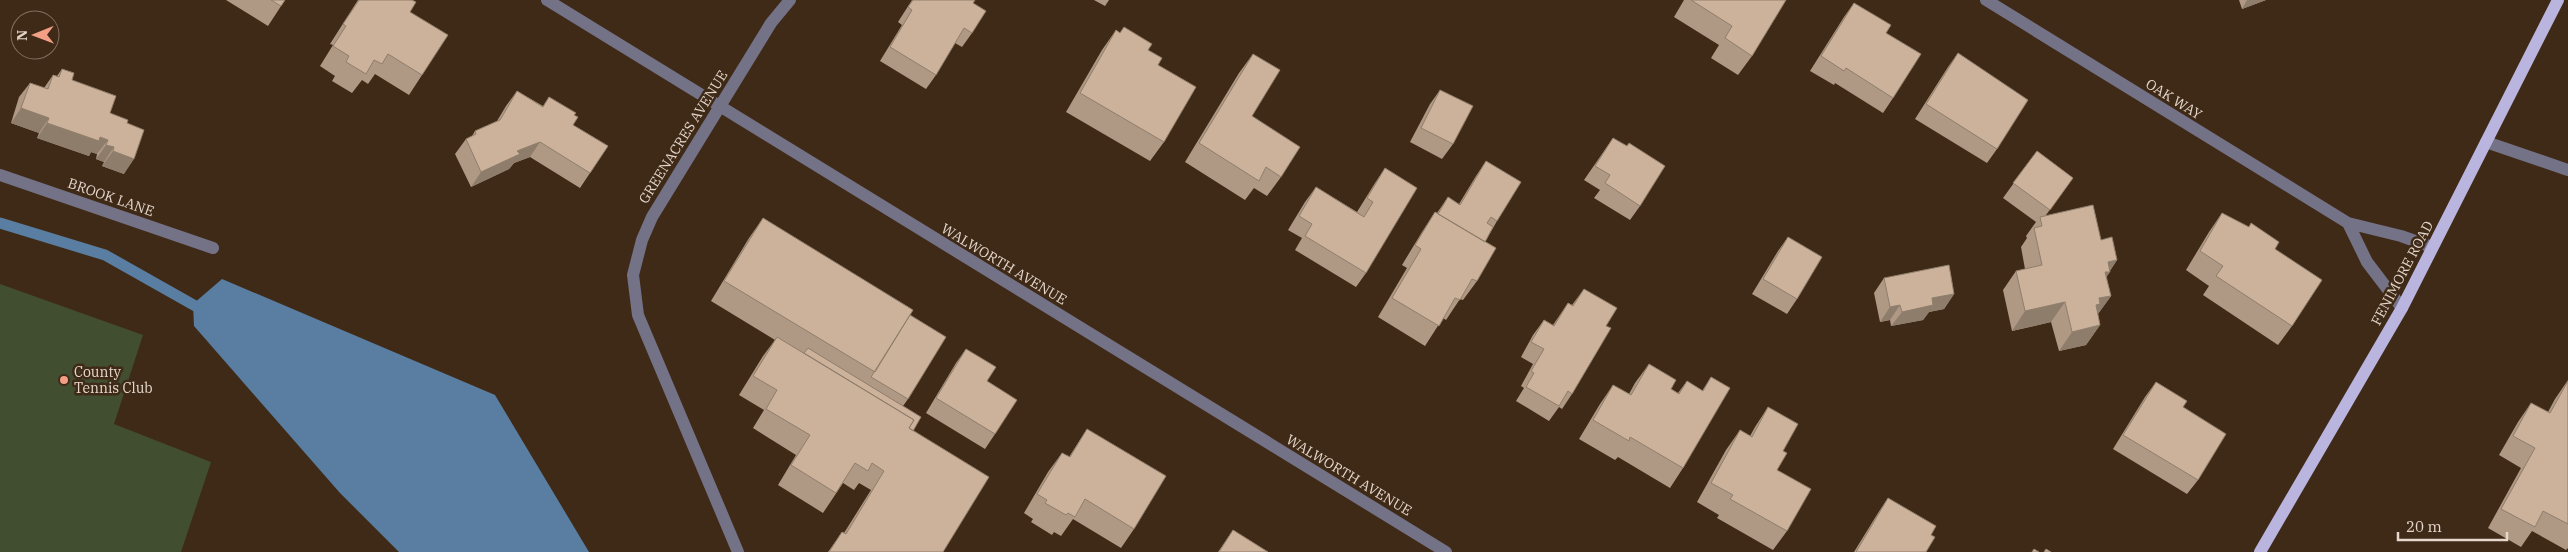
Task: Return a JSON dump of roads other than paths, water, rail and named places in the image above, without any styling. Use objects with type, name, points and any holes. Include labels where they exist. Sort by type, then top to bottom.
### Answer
[{"type":"main road","name":"FENIMORE ROAD","points":[[2260,552],[2402,308],[2558,0]]},
{"type":"street","name":"WALWORTH AVENUE","points":[[547,0],[718,107],[1446,552]]},
{"type":"street","name":"GREENACRES AVENUE","points":[[738,552],[638,315],[633,275],[642,240],[652,217],[718,107],[772,23],[790,0]]},
{"type":"street","name":"OAK WAY","points":[[1986,0],[2348,223],[2401,236],[2432,247]]},
{"type":"street","points":[[2486,142],[2568,170]]},
{"type":"street","name":"BROOK LANE","points":[[0,175],[213,248]]},
{"type":"street","points":[[2348,223],[2367,262],[2402,308]]},
{"type":"water","points":[[222,279],[495,395],[589,552],[399,552],[340,493],[194,326],[193,304]]},
{"type":"waterway","points":[[0,223],[105,255],[206,312]]},
{"type":"place","name":"County Tennis Club","points":[[64,380]]}]
